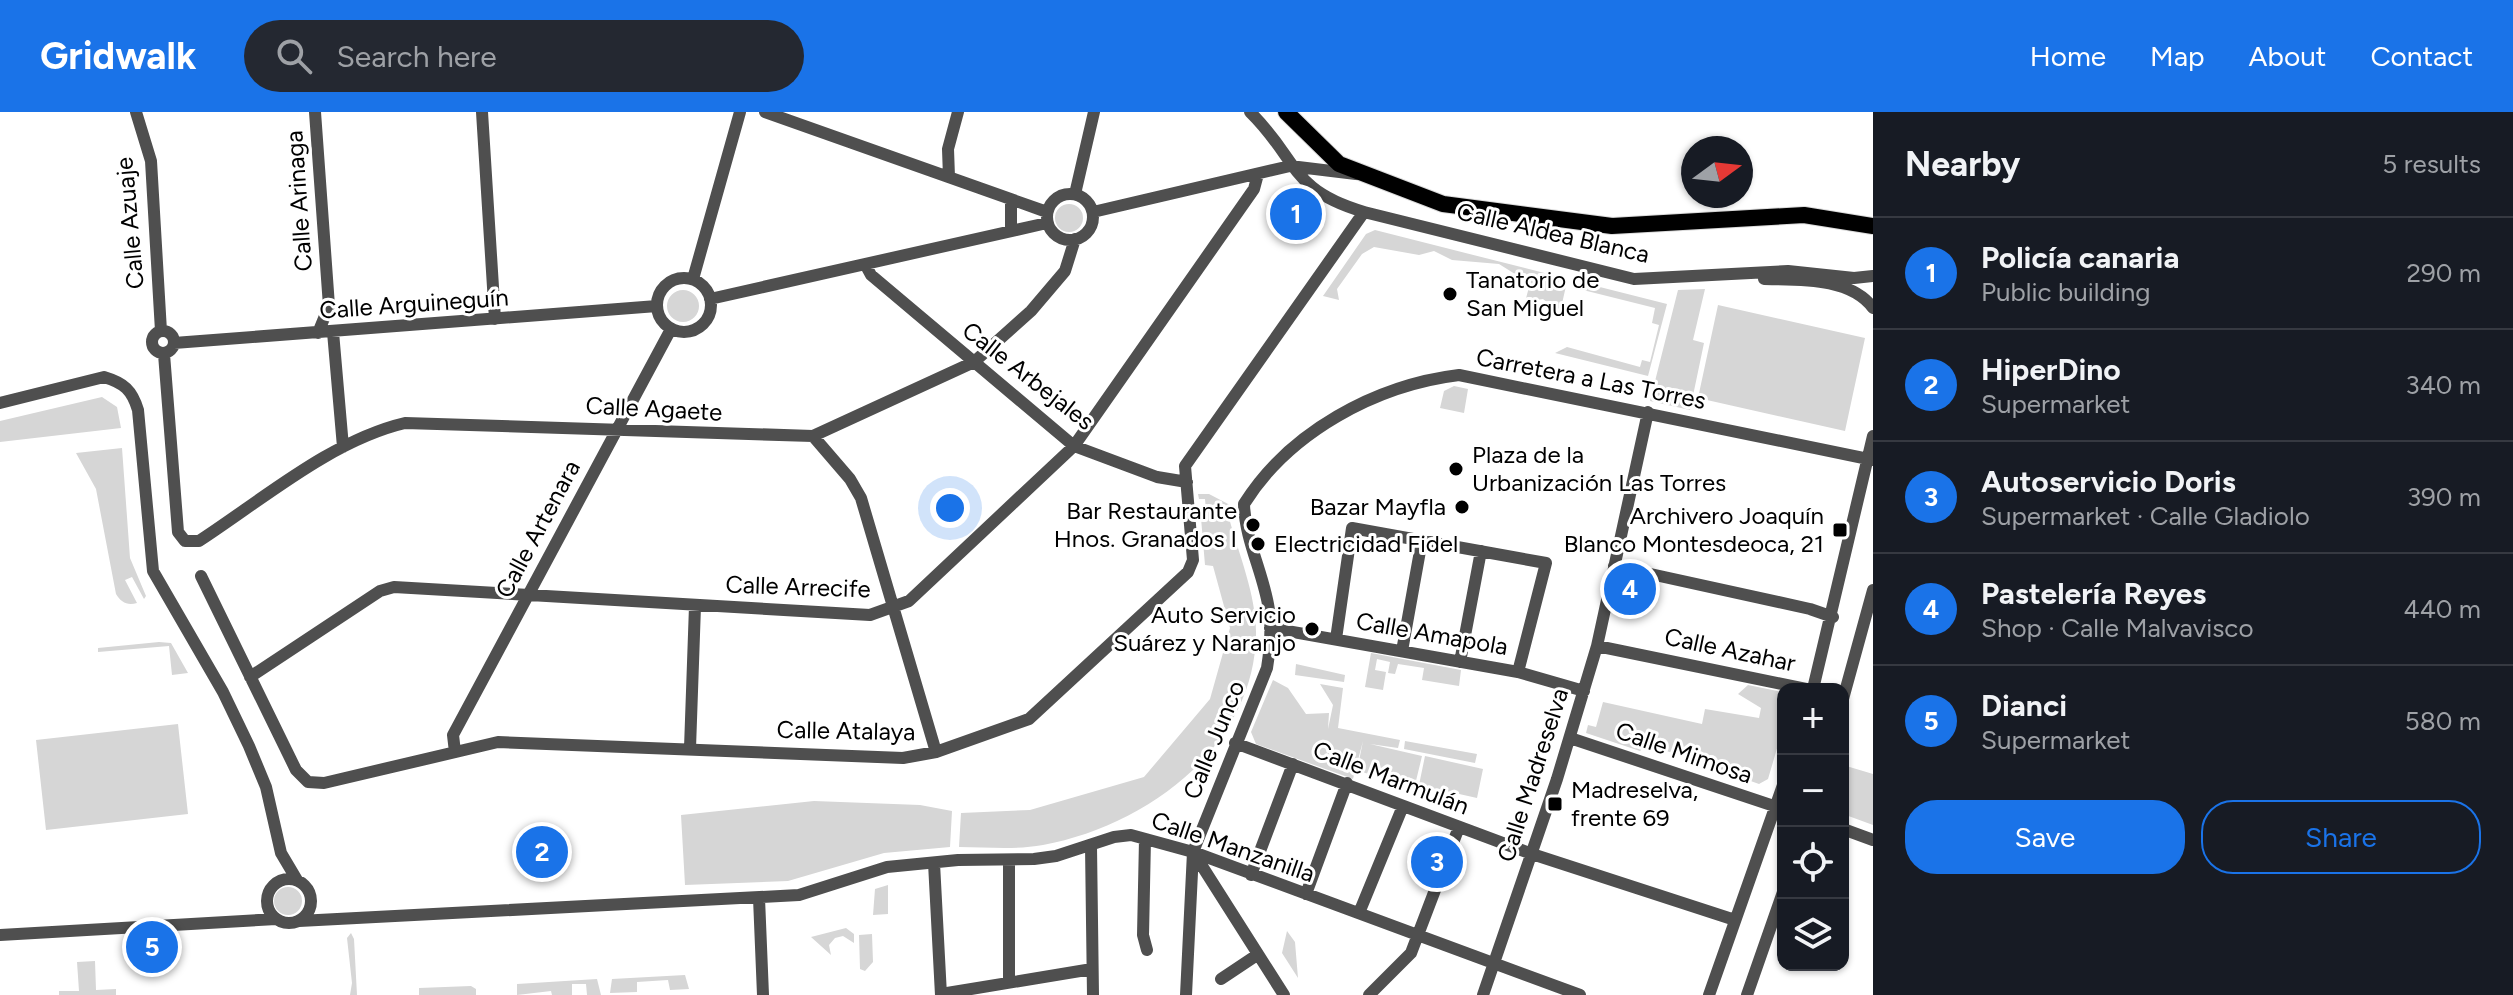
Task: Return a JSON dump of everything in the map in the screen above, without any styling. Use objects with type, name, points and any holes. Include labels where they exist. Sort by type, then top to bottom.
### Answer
[{"type":"main road","points":[[1286,112],[1330,157],[1363,174],[1443,204],[1575,224],[1646,225],[1804,215],[1870,226]]},
{"type":"street","name":"Calle Azuaje","points":[[136,112],[151,161],[161,331]]},
{"type":"street","name":"Calle Arinaga","points":[[315,112],[329,306],[318,333]]},
{"type":"street","points":[[482,112],[495,319]]},
{"type":"street","points":[[693,279],[740,112]]},
{"type":"street","points":[[710,299],[1011,231],[1047,217],[1060,195],[1075,194],[1087,200],[1093,212],[1087,232],[1075,239],[1061,238],[1047,217],[1011,199],[765,112]]},
{"type":"street","points":[[949,177],[948,149],[958,112]]},
{"type":"street","points":[[1075,194],[1094,112]]},
{"type":"street","name":"Calle Aldea Blanca","points":[[1250,112],[1284,150],[1290,166],[1307,186],[1336,204],[1364,212],[1634,279],[1788,271],[1854,278],[1873,276]]},
{"type":"street","points":[[1093,212],[1290,166],[1363,174]]},
{"type":"street","name":"Calle Arrecife","points":[[250,677],[380,591],[394,587],[870,615],[909,601],[1074,446],[1254,189],[1258,174]]},
{"type":"street","points":[[1011,199],[1011,231]]},
{"type":"street","name":"Calle Atalaya","points":[[201,576],[296,770],[308,782],[324,783],[498,742],[903,758],[936,752],[1029,719],[1188,572],[1193,560],[1185,466],[1321,266],[1364,212]]},
{"type":"street","name":"Calle Agaete","points":[[164,354],[178,532],[185,541],[199,541],[343,447],[375,430],[405,423],[813,436],[974,362],[1031,311],[1065,271],[1075,239]]},
{"type":"street","name":"Calle Arbejales","points":[[865,264],[871,275],[1074,446],[1157,477],[1187,482]]},
{"type":"street","name":"Calle Aldea Blanca","points":[[1733,276],[1833,285],[1860,294],[1873,308]]},
{"type":"street","points":[[685,277],[693,279],[707,291],[710,299],[709,316],[698,329],[680,332],[664,324],[657,306],[658,297],[668,283],[685,277]]},
{"type":"street","name":"Calle Arguineguín","points":[[174,343],[657,306]]},
{"type":"street","name":"Calle Artenara","points":[[455,752],[453,735],[671,329]]},
{"type":"street","points":[[161,331],[171,335],[174,343],[172,349],[164,354],[154,350],[151,344],[153,337],[161,331]]},
{"type":"street","points":[[333,332],[343,447]]},
{"type":"street","name":"Carretera a Las Torres","points":[[1244,504],[1280,461],[1324,425],[1365,402],[1434,378],[1473,376],[1871,460]]},
{"type":"street","points":[[0,403],[104,377],[120,382],[133,392],[138,410],[153,571],[223,692],[249,746],[266,787],[281,853],[311,897],[335,917]]},
{"type":"street","name":"Calle Madreselva","points":[[1483,995],[1570,738],[1597,646],[1648,412]]},
{"type":"street","points":[[813,436],[850,479],[861,498],[936,752]]},
{"type":"street","points":[[1815,683],[1871,460],[1873,436]]},
{"type":"street","name":"Calle Junco","points":[[1186,995],[1193,852],[1267,668],[1269,609],[1245,525],[1244,504]]},
{"type":"street","points":[[1336,639],[1352,528],[1422,540],[1546,563],[1518,672]]},
{"type":"street","points":[[1402,651],[1422,540]]},
{"type":"street","points":[[1460,662],[1481,551]]},
{"type":"street","points":[[1614,566],[1833,617]]},
{"type":"street","points":[[1847,683],[1873,590]]},
{"type":"street","points":[[690,748],[695,606]]},
{"type":"street","name":"Calle Amapola","points":[[1270,628],[1518,672],[1584,691]]},
{"type":"street","name":"Calle Azahar","points":[[1597,646],[1777,683]]},
{"type":"street","name":"Calle Mimosa","points":[[1570,738],[1777,807]]},
{"type":"street","name":"Calle Marmulán","points":[[1235,743],[1532,854],[1735,920]]},
{"type":"street","points":[[1251,875],[1293,764]]},
{"type":"street","points":[[1306,894],[1347,783]]},
{"type":"street","points":[[1359,913],[1403,806]]},
{"type":"street","points":[[1709,995],[1777,815]]},
{"type":"street","points":[[1369,995],[1411,953],[1459,827]]},
{"type":"street","points":[[1849,831],[1873,840]]},
{"type":"street","name":"Calle Manzanilla","points":[[299,921],[799,895],[887,867],[1056,856],[1114,837],[1145,839],[1193,852],[1580,995]]},
{"type":"street","points":[[1145,839],[1143,935],[1147,950]]},
{"type":"street","points":[[1091,846],[1093,995]]},
{"type":"street","points":[[1193,852],[1284,995]]},
{"type":"street","points":[[281,853],[270,891],[268,911],[285,923],[299,921],[309,911],[311,897]]},
{"type":"street","points":[[1009,860],[1009,982]]},
{"type":"street","points":[[934,863],[941,995],[1092,969]]},
{"type":"street","points":[[244,920],[282,879],[297,880]]},
{"type":"street","points":[[759,898],[763,995]]},
{"type":"street","points":[[1747,995],[1781,899]]},
{"type":"street","points":[[0,935],[222,925],[244,920],[276,919]]},
{"type":"street","points":[[1221,979],[1257,955]]},
{"type":"shaded area","points":[[1069,204],[1079,208],[1083,218],[1079,228],[1069,232],[1059,228],[1055,218],[1059,208]]},
{"type":"shaded area","points":[[1375,230],[1560,277],[1557,286],[1566,286],[1561,308],[1555,309],[1543,299],[1525,302],[1532,276],[1515,274],[1499,264],[1452,260],[1434,251],[1419,255],[1374,247],[1362,254],[1337,289],[1339,300],[1323,296],[1366,234]]},
{"type":"shaded area","points":[[1584,283],[1667,304],[1648,376],[1555,353],[1567,347],[1640,367],[1642,360],[1650,362],[1659,325],[1652,323],[1655,308],[1583,290]]},
{"type":"shaded area","points":[[1705,289],[1693,340],[1704,343],[1690,410],[1650,401],[1678,290]]},
{"type":"shaded area","points":[[683,290],[694,295],[699,306],[694,317],[683,322],[672,317],[667,306],[672,295]]},
{"type":"shaded area","points":[[1718,305],[1865,338],[1845,431],[1698,398]]},
{"type":"shaded area","points":[[1454,386],[1468,389],[1464,413],[1440,408],[1444,391]]},
{"type":"shaded area","points":[[102,397],[117,407],[121,428],[0,442],[0,421]]},
{"type":"shaded area","points":[[122,448],[130,558],[146,596],[144,599],[132,577],[125,580],[137,603],[133,604],[125,603],[116,594],[96,489],[76,453]]},
{"type":"shaded area","points":[[1198,494],[1209,494],[1230,505],[1229,518],[1251,591],[1256,621],[1250,677],[1236,714],[1214,747],[1187,776],[1154,800],[1119,820],[1081,835],[1033,847],[959,847],[961,813],[1030,810],[1144,777],[1210,699],[1230,628],[1213,566],[1205,565],[1201,518],[1206,512],[1205,499],[1199,499]]},
{"type":"shaded area","points":[[171,643],[188,673],[172,675],[169,646],[98,652],[98,648]]},
{"type":"shaded area","points":[[1371,653],[1461,670],[1459,686],[1422,680],[1424,668],[1398,664],[1395,674],[1388,673],[1390,662],[1377,659],[1375,670],[1386,672],[1383,690],[1365,687]]},
{"type":"shaded area","points":[[1296,664],[1345,675],[1344,682],[1295,675]]},
{"type":"shaded area","points":[[1273,680],[1288,688],[1306,714],[1329,713],[1328,729],[1333,705],[1320,684],[1343,688],[1338,728],[1400,740],[1398,748],[1370,744],[1422,756],[1415,785],[1357,771],[1363,741],[1353,779],[1256,744],[1251,732]]},
{"type":"shaded area","points":[[1748,685],[1777,691],[1777,748],[1768,779],[1759,784],[1647,744],[1640,751],[1586,733],[1588,725],[1596,727],[1603,702],[1702,724],[1705,709],[1759,718],[1761,708],[1738,694]]},
{"type":"shaded area","points":[[178,724],[188,814],[46,830],[36,740]]},
{"type":"shaded area","points":[[1405,741],[1477,754],[1475,763],[1404,749]]},
{"type":"shaded area","points":[[1425,756],[1483,769],[1477,798],[1419,785]]},
{"type":"shaded area","points":[[1849,767],[1873,774],[1873,825],[1849,816]]},
{"type":"shaded area","points":[[814,801],[920,805],[952,811],[950,847],[884,853],[788,881],[685,885],[681,815]]},
{"type":"shaded area","points":[[888,885],[888,914],[873,915],[875,889]]},
{"type":"shaded area","points":[[288,887],[298,891],[302,901],[298,911],[288,915],[278,911],[274,901],[278,891]]},
{"type":"shaded area","points":[[846,928],[854,934],[854,943],[843,936],[835,938],[829,945],[831,955],[811,937]]},
{"type":"shaded area","points":[[1287,931],[1295,942],[1298,978],[1282,953]]},
{"type":"shaded area","points":[[351,933],[354,939],[357,995],[350,995],[352,983],[347,938]]},
{"type":"shaded area","points":[[872,934],[873,962],[865,971],[860,969],[859,935]]},
{"type":"shaded area","points":[[95,961],[96,990],[116,989],[116,995],[59,995],[59,991],[79,991],[77,962]]},
{"type":"shaded area","points":[[685,975],[689,989],[670,990],[668,980],[637,982],[637,992],[610,993],[612,979]]},
{"type":"shaded area","points":[[597,979],[601,995],[587,995],[586,984],[572,984],[572,995],[552,995],[551,991],[517,995],[517,984]]},
{"type":"shaded area","points":[[471,986],[476,989],[476,995],[419,995],[419,988]]},
{"type":"place","name":"Policía canaria","points":[[1296,214]]},
{"type":"place","name":"Tanatorio de San Miguel","points":[[1450,294]]},
{"type":"place","name":"Plaza de la Urbanización Las Torres","points":[[1456,469]]},
{"type":"place","name":"Bazar Mayfla","points":[[1462,507]]},
{"type":"place","name":"Bar Restaurante Hnos. Granados I","points":[[1253,525]]},
{"type":"place","name":"Archivero Joaquín Blanco Montesdeoca, 21","points":[[1840,530]]},
{"type":"place","name":"Electricidad Fidel","points":[[1258,544]]},
{"type":"place","name":"Pastelería Reyes","points":[[1630,589]]},
{"type":"place","name":"Auto Servicio Suárez y Naranjo","points":[[1312,629]]},
{"type":"place","name":"Madreselva, frente 69","points":[[1555,804]]},
{"type":"place","name":"HiperDino","points":[[542,852]]},
{"type":"place","name":"Autoservicio Doris","points":[[1437,862]]},
{"type":"place","name":"Dianci","points":[[152,947]]}]
